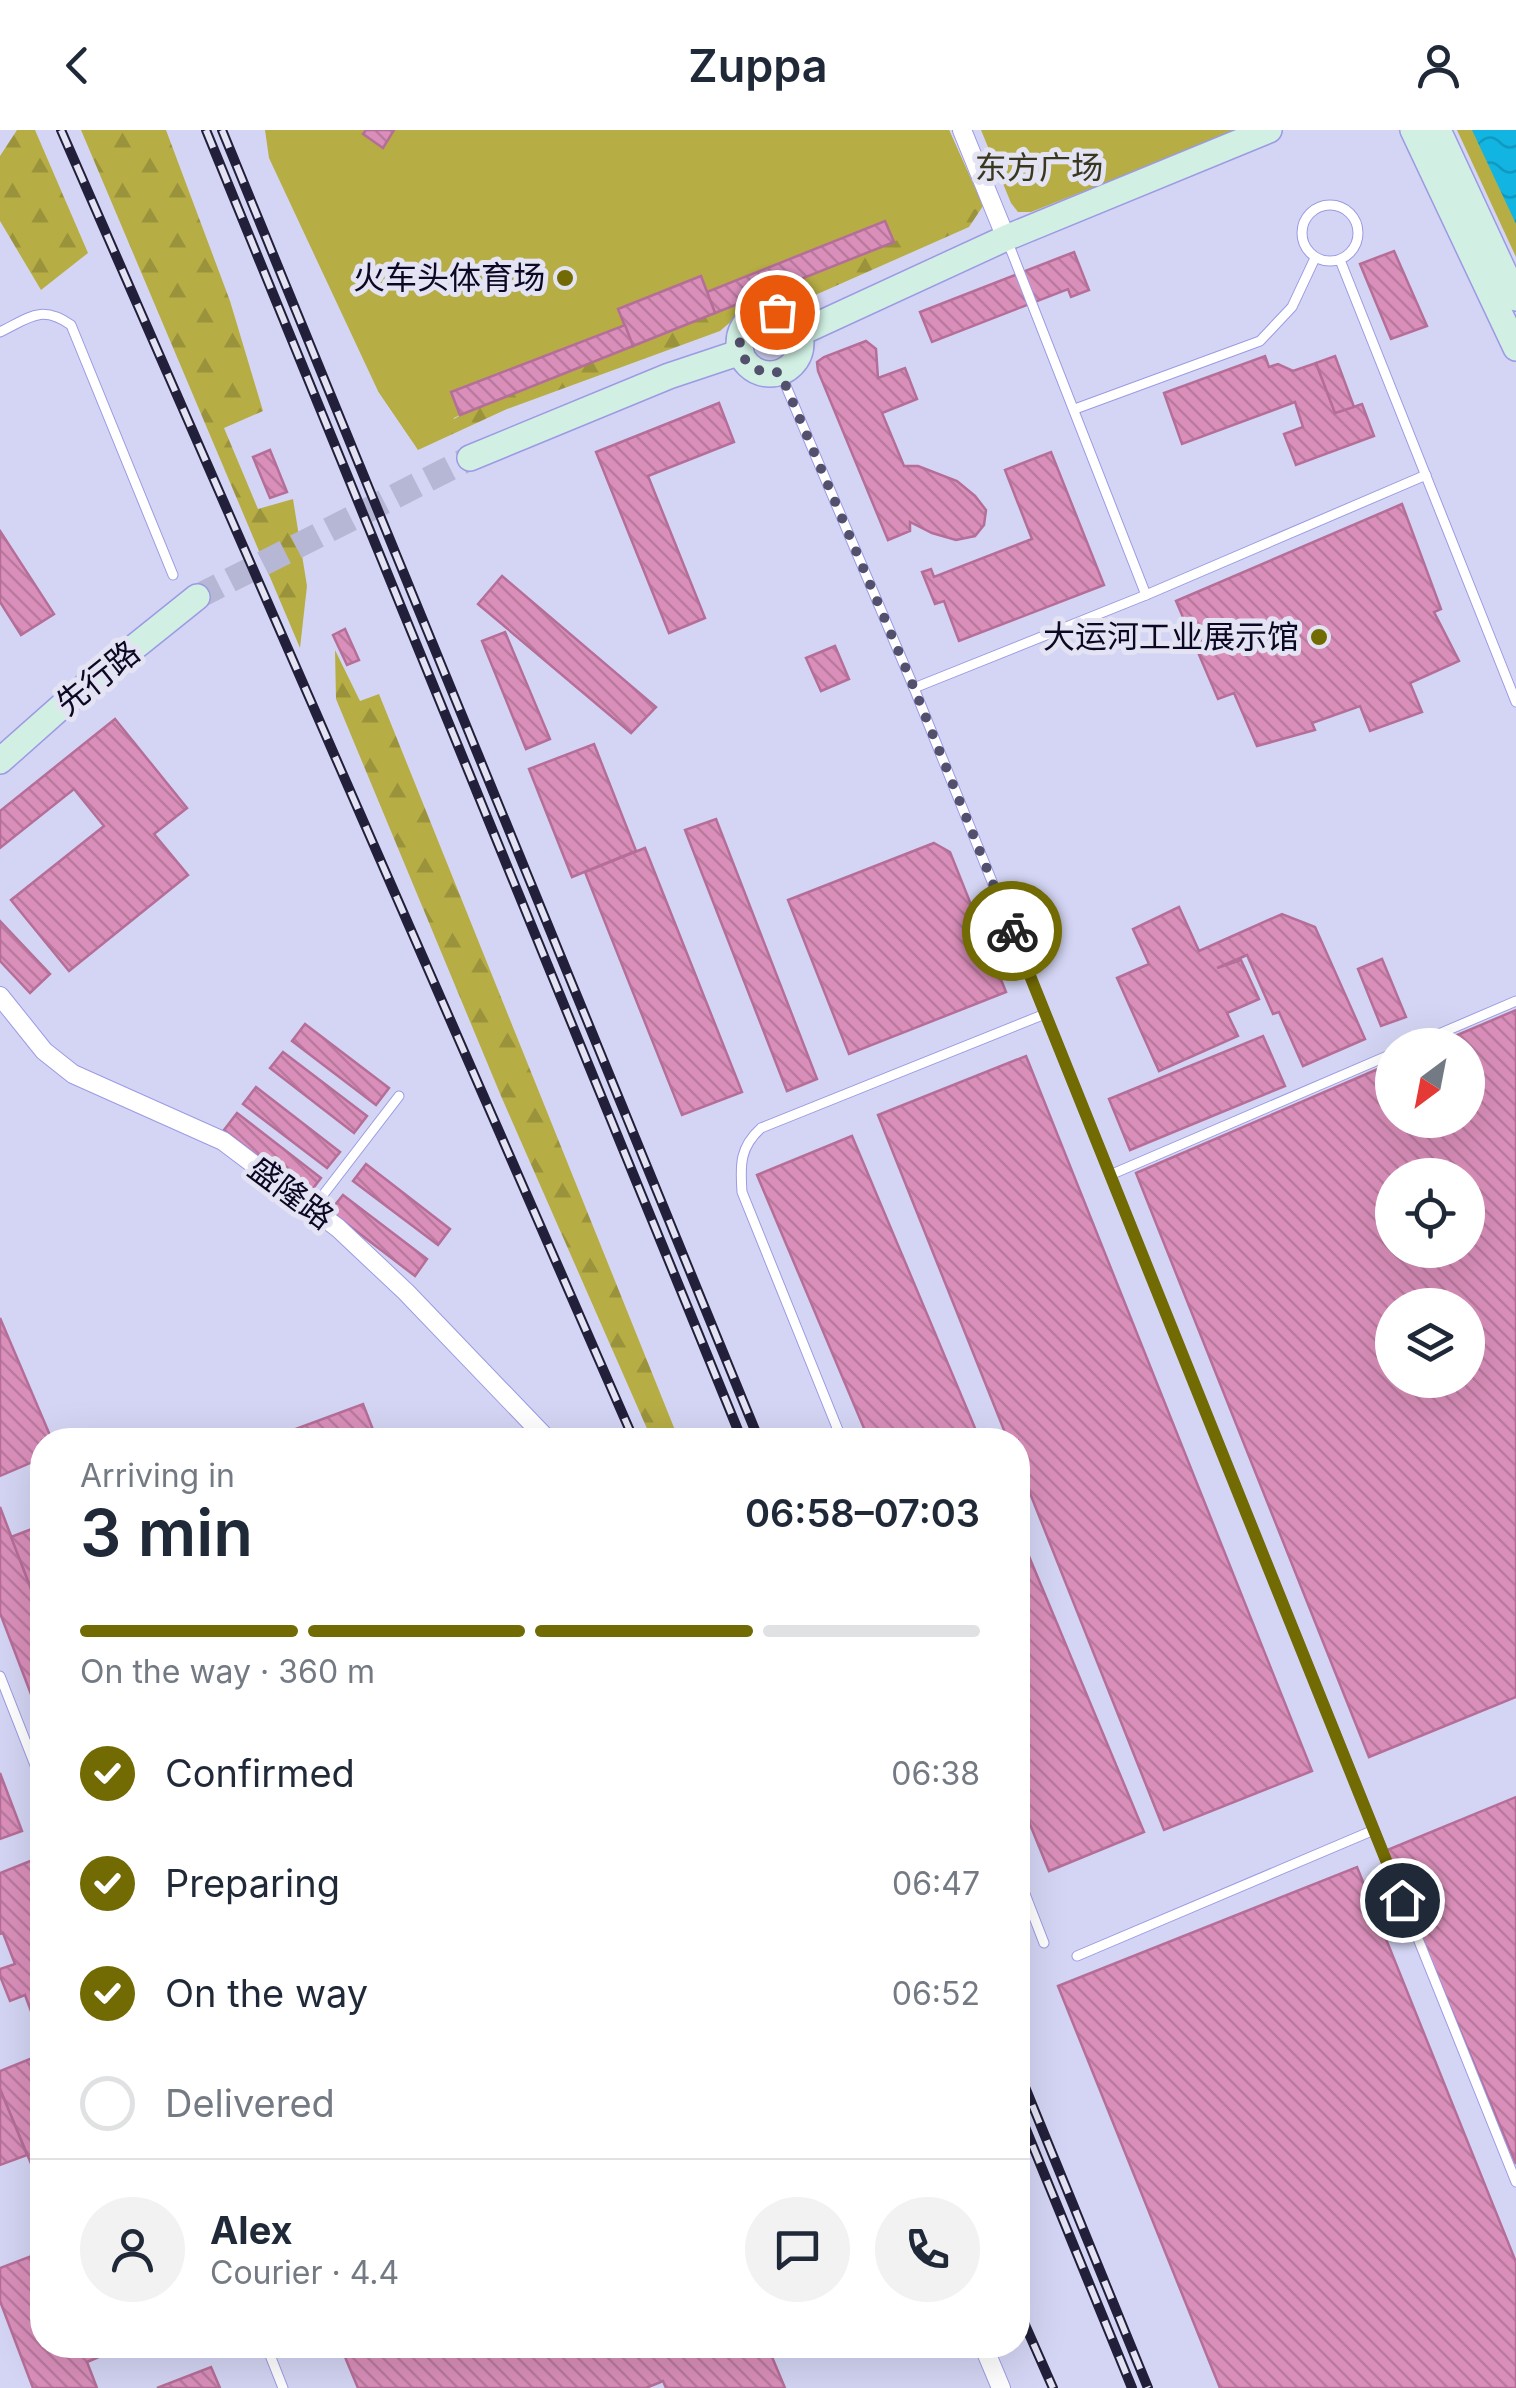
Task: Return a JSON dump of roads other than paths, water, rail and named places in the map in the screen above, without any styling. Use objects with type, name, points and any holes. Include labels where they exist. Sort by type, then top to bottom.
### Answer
[{"type":"street","points":[[962,130],[1006,238]]},
{"type":"street","points":[[800,334],[1006,238],[1270,130]]},
{"type":"street","points":[[1413,130],[1516,348]]},
{"type":"street","points":[[1438,130],[1516,298]]},
{"type":"street","points":[[777,312],[795,324],[800,334],[800,353],[780,372],[760,372],[741,352],[742,331],[756,315],[777,312]]},
{"type":"street","points":[[470,458],[669,376],[741,352]]},
{"type":"street","name":"先行路","points":[[0,761],[197,597]]},
{"type":"street","name":"盛隆路","points":[[0,996],[44,1051],[73,1074],[223,1141],[338,1228],[406,1292],[536,1428]]},
{"type":"street","points":[[988,2358],[1001,2388]]},
{"type":"lane","points":[[1334,204],[1351,213],[1359,230],[1354,248],[1340,260],[1315,258],[1302,240],[1304,222],[1316,208],[1334,204]]},
{"type":"lane","points":[[1006,238],[1146,594]]},
{"type":"lane","points":[[1074,409],[1260,340],[1278,326],[1292,307],[1315,258]]},
{"type":"lane","points":[[1340,260],[1516,702]]},
{"type":"lane","points":[[0,332],[40,313],[57,316],[71,325],[173,574]]},
{"type":"lane","points":[[780,372],[914,688],[1516,2182]]},
{"type":"lane","points":[[914,688],[1426,475]]},
{"type":"lane","points":[[1453,1028],[1516,1001]]},
{"type":"lane","points":[[837,1428],[742,1192],[740,1166],[746,1142],[761,1128],[1045,1014]]},
{"type":"lane","points":[[1110,1175],[1375,1061]]},
{"type":"lane","points":[[313,1208],[400,1096]]},
{"type":"lane","points":[[0,1676],[30,1752]]},
{"type":"lane","points":[[1078,1956],[1374,1830]]},
{"type":"lane","points":[[1030,1907],[1044,1943]]},
{"type":"lane","points":[[271,2358],[283,2388]]},
{"type":"water","points":[[1472,130],[1516,130],[1516,224]]},
{"type":"tunnel","points":[[197,597],[470,458]]},
{"type":"railway","points":[[61,130],[629,1428]]},
{"type":"railway","points":[[206,130],[737,1428]]},
{"type":"railway","points":[[222,130],[754,1428]]},
{"type":"railway","points":[[1030,2099],[1148,2388]]},
{"type":"railway","points":[[1030,2139],[1132,2388]]},
{"type":"railway","points":[[1030,2336],[1053,2388]]},
{"type":"place","name":"火车头体育场","points":[[565,278]]},
{"type":"place","name":"大运河工业展示馆","points":[[1319,637]]},
{"type":"park label","name":"东方广场","points":[[1039,168]]}]
